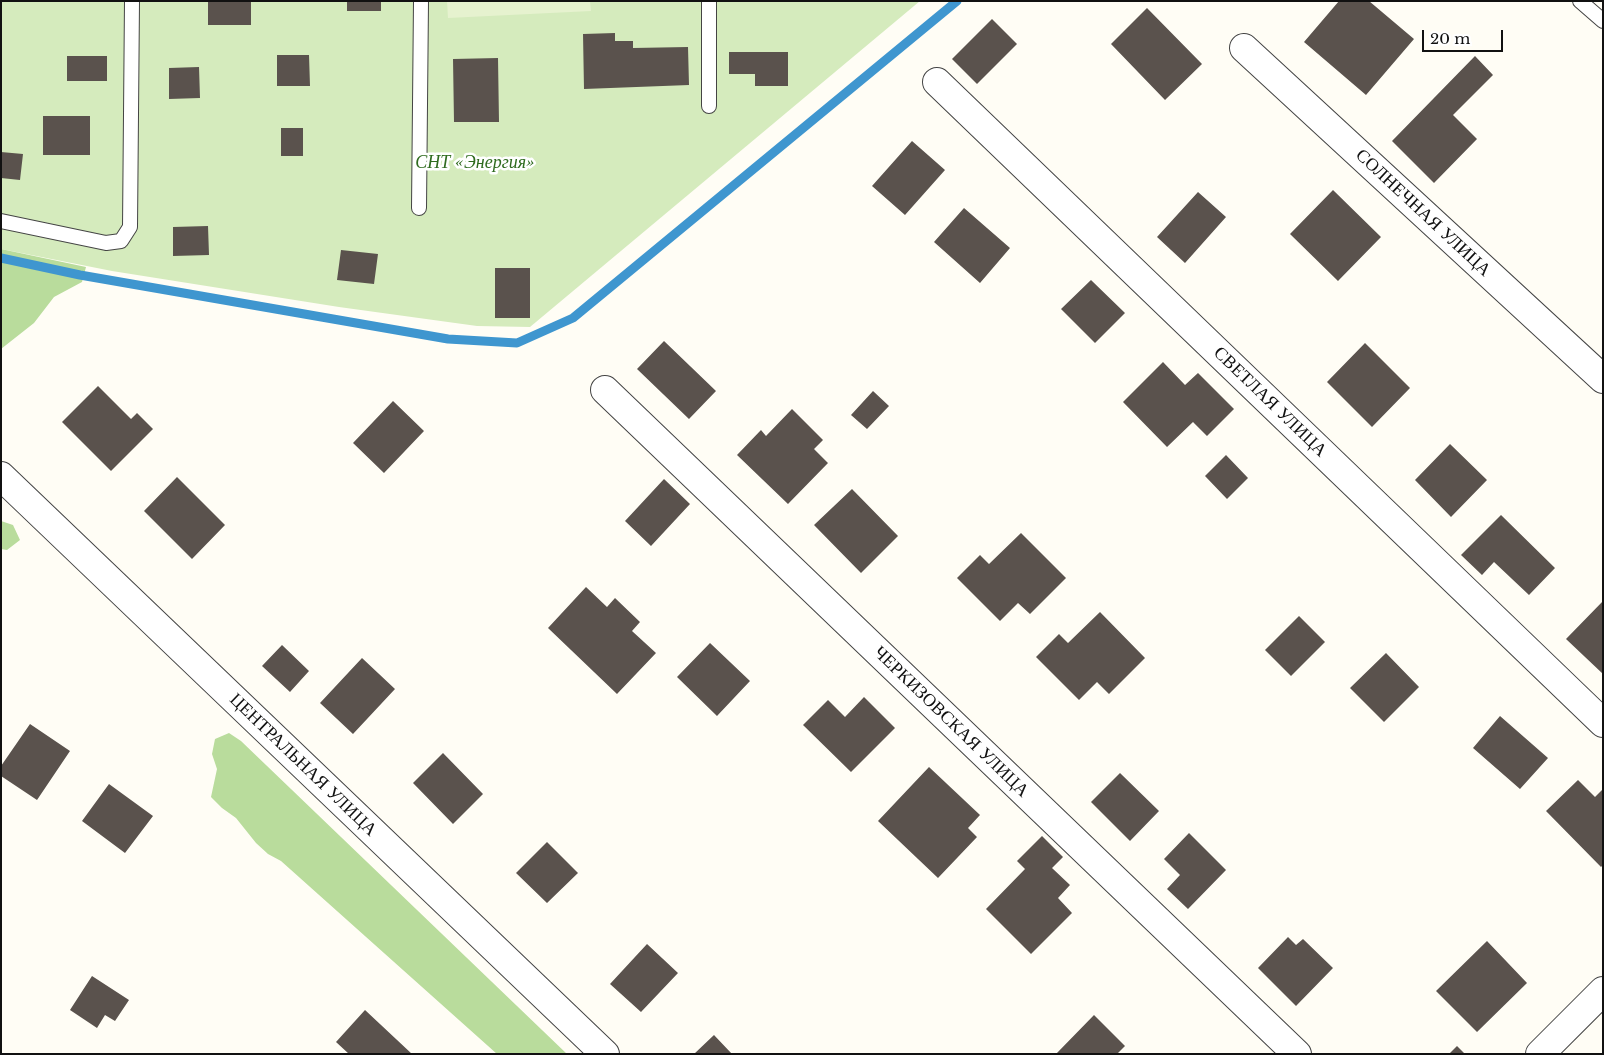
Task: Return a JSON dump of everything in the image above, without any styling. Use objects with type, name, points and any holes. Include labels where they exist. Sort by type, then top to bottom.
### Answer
[{"type":"street","name":"СОЛНЕЧНАЯ УЛИЦА","points":[[1244,48],[1603,378]]},
{"type":"street","name":"СВЕТЛАЯ УЛИЦА","points":[[937,82],[1603,723]]},
{"type":"street","name":"ЧЕРКИЗОВСКАЯ УЛИЦА","points":[[605,390],[1297,1054]]},
{"type":"street","name":"ЦЕНТРАЛЬНАЯ УЛИЦА","points":[[1,476],[605,1054]]},
{"type":"street","points":[[1540,1054],[1603,991]]},
{"type":"lane","points":[[1,221],[106,243],[120,241],[130,227],[132,1]]},
{"type":"lane","points":[[420,208],[421,1]]},
{"type":"lane","points":[[709,1],[709,106]]},
{"type":"lane","points":[[1580,1],[1603,21]]},
{"type":"green space","name":"СНТ «Энергия»","points":[[1,1],[920,1],[530,327],[477,326],[339,307],[112,271],[1,249]]},
{"type":"green space","points":[[447,1],[590,1],[591,11],[448,18]]},
{"type":"green space","points":[[1,249],[86,267],[82,282],[54,297],[34,323],[1,349]]},
{"type":"green space","points":[[1,521],[13,525],[20,540],[7,550],[1,549]]},
{"type":"green space","points":[[229,733],[241,741],[567,1054],[497,1054],[281,861],[268,854],[256,843],[236,818],[211,797],[217,769],[212,754],[215,739]]},
{"type":"building","points":[[208,1],[251,1],[251,25],[208,25]]},
{"type":"building","points":[[347,1],[381,1],[381,11],[347,11]]},
{"type":"building","points":[[1339,1],[1369,1],[1414,39],[1366,95],[1304,42]]},
{"type":"building","points":[[1147,8],[1202,64],[1165,100],[1111,44]]},
{"type":"building","points":[[992,19],[1017,44],[977,84],[952,59]]},
{"type":"building","points":[[615,33],[615,41],[633,41],[633,48],[688,47],[689,85],[584,89],[583,34]]},
{"type":"building","points":[[729,52],[788,52],[788,86],[755,86],[755,74],[729,74]]},
{"type":"building","points":[[277,55],[309,55],[310,86],[277,86]]},
{"type":"building","points":[[67,56],[107,56],[107,81],[67,81]]},
{"type":"building","points":[[1475,56],[1493,75],[1453,115],[1477,139],[1434,183],[1392,141]]},
{"type":"building","points":[[498,58],[499,122],[454,122],[453,59]]},
{"type":"building","points":[[199,67],[200,98],[169,99],[169,68]]},
{"type":"building","points":[[43,116],[90,116],[90,155],[43,155]]},
{"type":"building","points":[[281,128],[303,128],[303,156],[281,156]]},
{"type":"building","points":[[912,141],[945,170],[905,215],[872,186]]},
{"type":"building","points":[[1,152],[23,154],[20,180],[1,178]]},
{"type":"building","points":[[1333,190],[1381,237],[1338,281],[1290,234]]},
{"type":"building","points":[[1198,192],[1226,217],[1185,263],[1157,237]]},
{"type":"building","points":[[964,208],[1010,248],[980,283],[934,242]]},
{"type":"building","points":[[208,226],[209,255],[173,256],[173,227]]},
{"type":"building","points":[[341,250],[378,254],[374,284],[337,280]]},
{"type":"building","points":[[495,268],[530,268],[530,318],[495,318]]},
{"type":"building","points":[[1091,280],[1125,313],[1095,343],[1061,309]]},
{"type":"building","points":[[664,341],[716,391],[689,419],[637,369]]},
{"type":"building","points":[[1365,343],[1410,388],[1372,427],[1327,382]]},
{"type":"building","points":[[1163,362],[1185,385],[1198,373],[1234,409],[1207,436],[1193,422],[1167,447],[1123,402]]},
{"type":"building","points":[[98,386],[131,419],[137,413],[153,429],[111,471],[62,422]]},
{"type":"building","points":[[873,391],[889,406],[867,429],[851,415]]},
{"type":"building","points":[[393,401],[424,431],[384,473],[353,443]]},
{"type":"building","points":[[792,409],[823,440],[814,449],[828,463],[788,504],[737,455],[761,430],[766,436]]},
{"type":"building","points":[[1450,444],[1487,480],[1451,517],[1415,480]]},
{"type":"building","points":[[1226,455],[1248,478],[1227,499],[1205,476]]},
{"type":"building","points":[[177,477],[225,525],[192,559],[144,511]]},
{"type":"building","points":[[664,479],[690,504],[651,546],[625,521]]},
{"type":"building","points":[[852,489],[898,536],[861,573],[814,525]]},
{"type":"building","points":[[1501,515],[1555,568],[1529,595],[1494,562],[1482,575],[1461,555]]},
{"type":"building","points":[[1021,533],[1066,578],[1030,614],[1018,603],[1000,621],[957,578],[980,555],[989,564]]},
{"type":"building","points":[[586,587],[607,607],[615,598],[640,622],[632,631],[656,653],[617,694],[548,628]]},
{"type":"building","points":[[1603,601],[1603,674],[1566,639]]},
{"type":"building","points":[[1100,612],[1145,658],[1109,694],[1097,682],[1079,700],[1036,657],[1059,634],[1068,643]]},
{"type":"building","points":[[1299,616],[1325,642],[1291,676],[1265,650]]},
{"type":"building","points":[[710,643],[750,681],[717,716],[677,677]]},
{"type":"building","points":[[282,645],[309,671],[290,692],[262,666]]},
{"type":"building","points":[[1386,653],[1419,687],[1384,722],[1350,688]]},
{"type":"building","points":[[362,658],[395,689],[353,734],[320,703]]},
{"type":"building","points":[[864,697],[895,728],[851,772],[803,725],[828,700],[845,717]]},
{"type":"building","points":[[1500,716],[1548,758],[1520,789],[1473,748]]},
{"type":"building","points":[[30,724],[70,751],[37,800],[1,776],[1,766]]},
{"type":"building","points":[[443,753],[483,794],[453,824],[413,783]]},
{"type":"building","points":[[929,767],[980,815],[968,828],[977,837],[938,878],[878,821]]},
{"type":"building","points":[[1120,773],[1159,811],[1130,841],[1091,802]]},
{"type":"building","points":[[1578,780],[1595,797],[1603,789],[1603,865],[1601,867],[1546,811]]},
{"type":"building","points":[[109,784],[153,816],[125,853],[82,821]]},
{"type":"building","points":[[1189,833],[1226,870],[1188,909],[1167,889],[1180,875],[1164,859]]},
{"type":"building","points":[[1042,836],[1063,857],[1052,868],[1070,885],[1058,898],[1072,913],[1031,954],[986,909],[1025,869],[1017,861]]},
{"type":"building","points":[[547,842],[578,873],[547,903],[516,873]]},
{"type":"building","points":[[1288,937],[1296,945],[1303,939],[1333,968],[1296,1006],[1258,968]]},
{"type":"building","points":[[1487,941],[1527,983],[1477,1032],[1436,991]]},
{"type":"building","points":[[647,944],[678,973],[641,1012],[610,984]]},
{"type":"building","points":[[92,976],[129,1000],[115,1021],[105,1015],[97,1028],[70,1010]]},
{"type":"building","points":[[365,1010],[412,1054],[349,1054],[336,1042]]},
{"type":"building","points":[[1094,1015],[1125,1046],[1117,1054],[1056,1054]]},
{"type":"building","points":[[714,1035],[732,1054],[694,1054]]},
{"type":"building","points":[[1457,1046],[1465,1054],[1449,1054]]},
{"type":"waterway","points":[[1,258],[80,275],[448,339],[517,343],[573,318],[957,1]]}]
